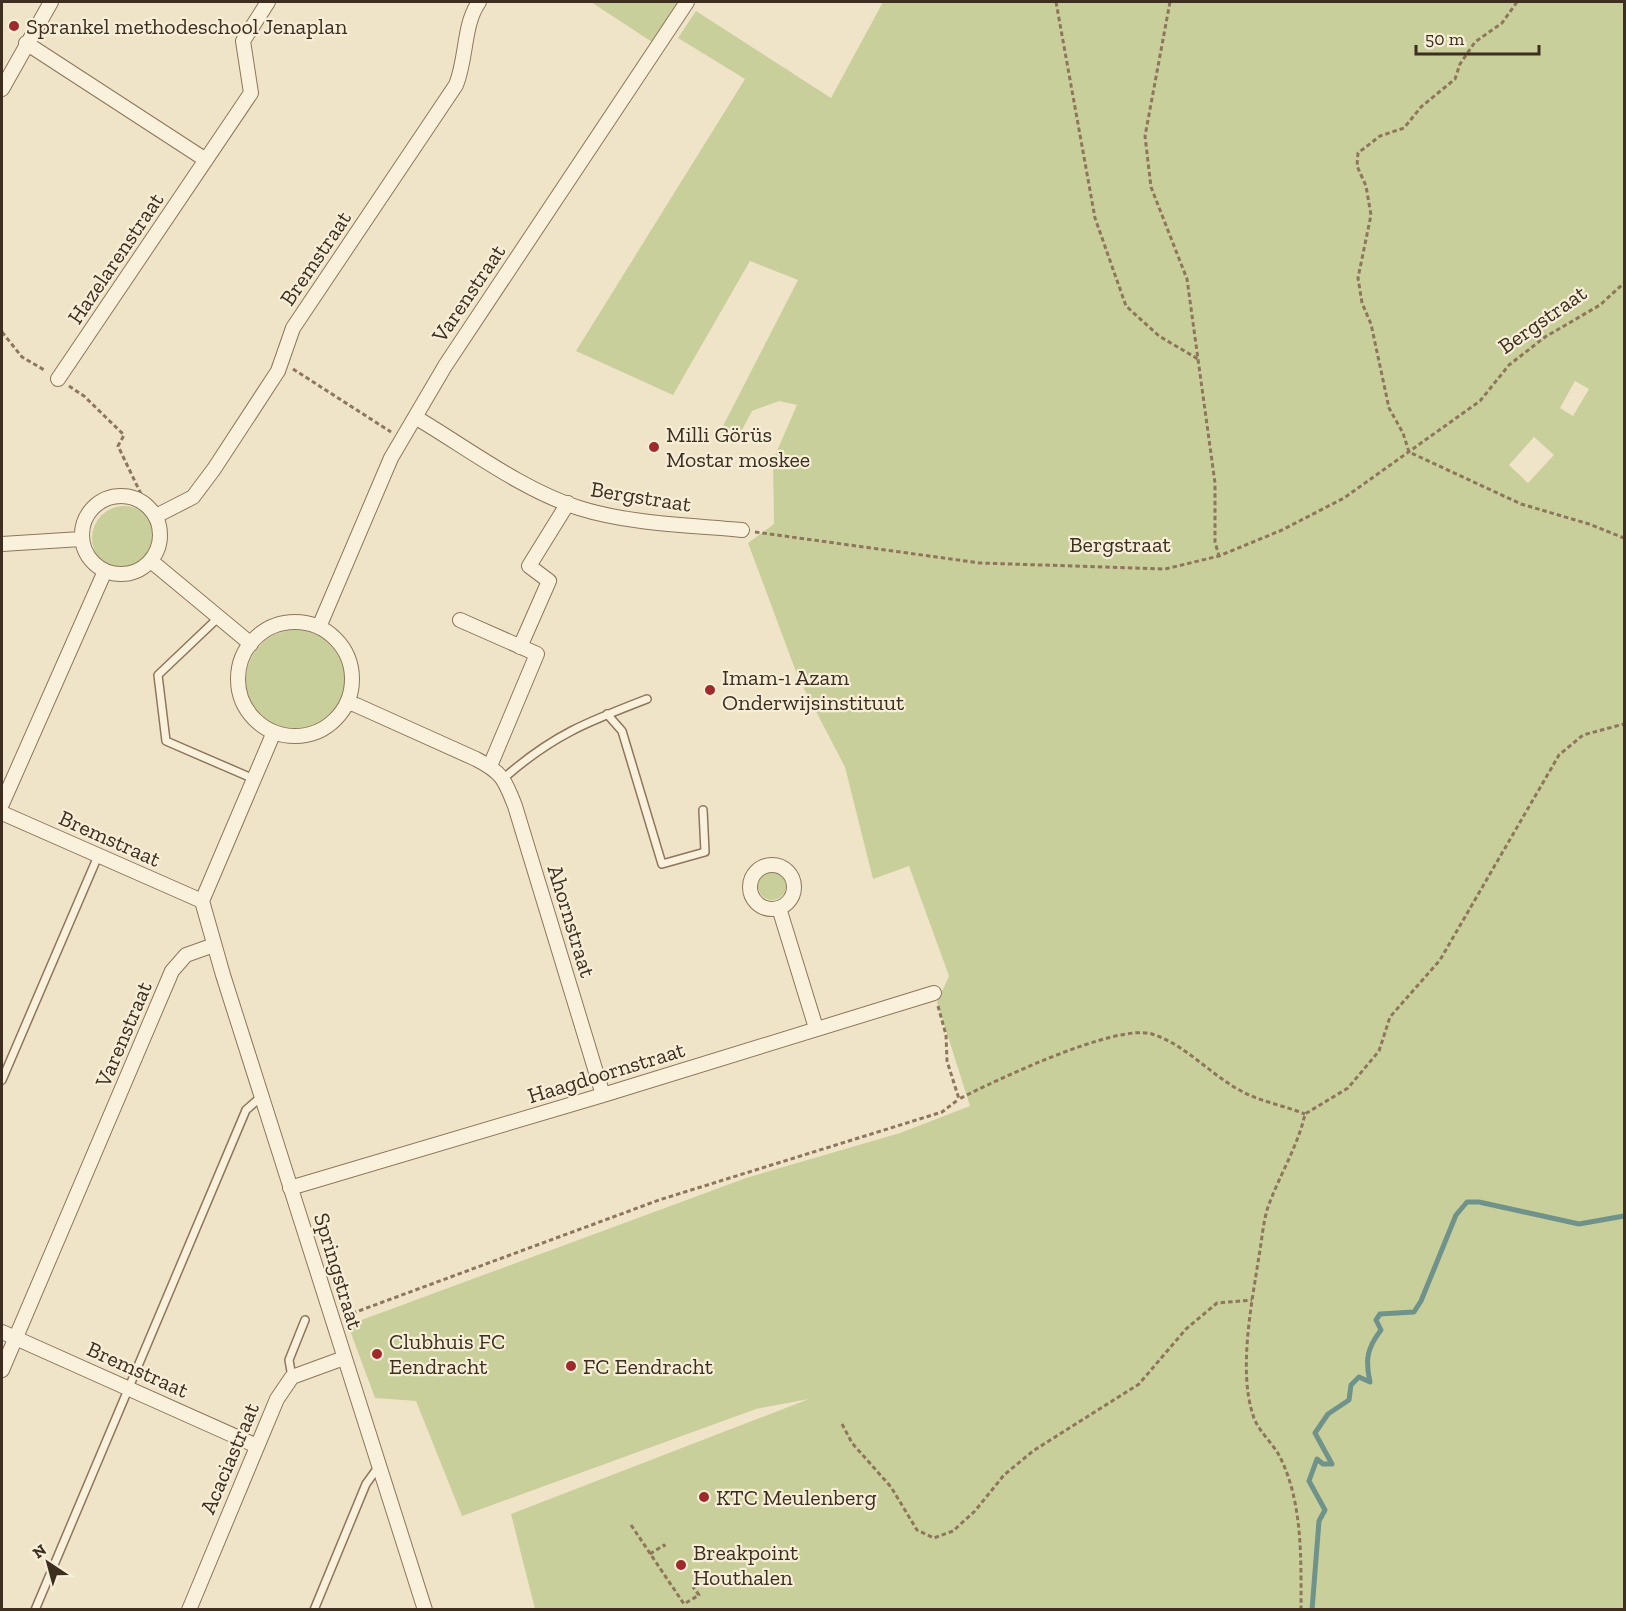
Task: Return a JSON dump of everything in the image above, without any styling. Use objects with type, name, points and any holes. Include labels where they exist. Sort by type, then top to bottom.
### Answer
[{"type":"street","points":[[2,88],[51,2]]},
{"type":"street","name":"Hazelarenstraat","points":[[58,379],[251,93],[243,41],[268,2]]},
{"type":"street","name":"Bremstraat","points":[[156,516],[193,497],[271,381],[281,362],[293,328],[456,85],[464,65],[470,14],[479,2]]},
{"type":"street","name":"Varenstraat","points":[[319,627],[402,439],[445,366],[687,2]]},
{"type":"street","points":[[26,43],[206,160]]},
{"type":"street","name":"Bergstraat","points":[[415,417],[544,494],[568,503],[624,518],[742,530]]},
{"type":"street","points":[[124,495],[137,499],[150,507],[156,516],[160,531],[160,544],[151,561],[132,573],[118,574],[105,571],[89,558],[81,539],[82,525],[88,513],[98,503],[110,497],[124,495]]},
{"type":"street","name":"Bergstraat","points":[[520,647],[549,581],[529,566],[568,503]]},
{"type":"street","points":[[2,544],[81,539]]},
{"type":"street","points":[[151,561],[251,644]]},
{"type":"street","points":[[2,804],[105,571]]},
{"type":"street","points":[[460,620],[537,654],[490,766]]},
{"type":"street","points":[[288,623],[319,627],[343,647],[349,659],[351,689],[347,703],[337,717],[316,732],[291,736],[274,732],[253,717],[240,696],[240,668],[251,644],[265,632],[288,623]]},
{"type":"street","name":"Ahornstraat","points":[[347,703],[490,766],[504,778],[515,806],[603,1095]]},
{"type":"street","points":[[214,945],[202,901],[274,732]]},
{"type":"street","name":"Bremstraat","points":[[2,813],[202,901]]},
{"type":"street","points":[[779,908],[816,1028]]},
{"type":"street","name":"Varenstraat","points":[[2,1370],[172,971],[186,955],[214,945]]},
{"type":"street","name":"Springstraat","points":[[214,945],[425,1610]]},
{"type":"street","name":"Haagdoornstraat","points":[[290,1188],[934,993]]},
{"type":"street","name":"Bremstraat","points":[[2,1332],[257,1446]]},
{"type":"street","points":[[292,1377],[344,1358]]},
{"type":"street","name":"Acaciastraat","points":[[189,1610],[277,1399],[292,1377]]},
{"type":"lane","points":[[219,617],[158,675],[166,741],[254,779]]},
{"type":"lane","points":[[504,778],[546,744],[566,732],[646,699]]},
{"type":"lane","points":[[607,714],[622,731],[662,864],[705,852],[703,810]]},
{"type":"lane","points":[[2,1080],[98,856]]},
{"type":"lane","points":[[35,1610],[246,1110],[261,1096]]},
{"type":"lane","points":[[292,1377],[289,1360],[305,1320]]},
{"type":"lane","points":[[314,1610],[366,1484],[379,1466]]},
{"type":"path","points":[[1056,2],[1095,218],[1126,306],[1159,336],[1198,359]]},
{"type":"path","points":[[1170,2],[1145,136],[1152,187],[1187,279],[1215,483],[1215,542],[1220,556]]},
{"type":"path","points":[[1517,2],[1502,22],[1475,42],[1460,64],[1455,79],[1421,107],[1404,128],[1380,136],[1358,153],[1357,166],[1366,186],[1371,215],[1358,278],[1362,303],[1371,324],[1389,408],[1403,433],[1409,452],[1451,474],[1521,504],[1589,524],[1624,538]]},
{"type":"path","name":"Bergstraat","points":[[742,530],[980,563],[1165,569],[1220,556],[1282,530],[1344,498],[1480,401],[1509,365],[1545,337],[1600,305],[1624,283]]},
{"type":"path","points":[[2,332],[22,357],[84,396],[124,435],[118,446],[141,494],[137,499]]},
{"type":"path","points":[[281,362],[402,439]]},
{"type":"path","points":[[1301,1610],[1296,1509],[1280,1458],[1253,1416],[1248,1382],[1247,1322],[1267,1210],[1287,1157],[1300,1135],[1305,1114],[1348,1088],[1379,1051],[1390,1017],[1440,960],[1559,754],[1583,735],[1624,724]]},
{"type":"path","points":[[934,993],[946,1035],[947,1061],[959,1099]]},
{"type":"path","points":[[332,1321],[658,1200],[926,1118],[942,1112],[959,1099],[1009,1073],[1110,1037],[1151,1034],[1189,1054],[1245,1093],[1305,1114]]},
{"type":"path","points":[[842,1424],[852,1443],[891,1486],[917,1530],[934,1538],[953,1531],[975,1511],[1004,1475],[1033,1451],[1139,1384],[1186,1329],[1217,1304],[1252,1300]]},
{"type":"path","points":[[631,1525],[684,1604],[699,1596],[693,1587]]},
{"type":"path","points":[[650,1554],[664,1545],[666,1547]]},
{"type":"green space","points":[[591,2],[678,2],[652,42]]},
{"type":"green space","points":[[883,2],[1624,2],[1624,1609],[535,1609],[511,1514],[809,1399],[756,1409],[462,1516],[416,1401],[375,1398],[348,1325],[746,1178],[900,1133],[970,1106],[937,1002],[949,976],[909,866],[873,879],[845,767],[798,677],[748,543],[774,524],[773,460],[797,405],[779,401],[752,411],[735,443],[719,441],[723,426],[798,280],[750,261],[673,395],[576,351],[745,79],[678,38],[696,11],[831,98]],"holes":[[[1575,381],[1589,389],[1573,416],[1560,408]],[[1534,437],[1554,455],[1528,483],[1509,465]]]},
{"type":"green space","points":[[124,506],[142,511],[147,515],[151,520],[156,538],[151,556],[147,561],[142,565],[124,570],[106,565],[101,561],[97,556],[92,538],[97,520],[101,515],[106,511]]},
{"type":"green space","points":[[296,630],[315,634],[331,645],[342,661],[346,680],[342,699],[331,715],[315,726],[296,730],[277,726],[261,715],[250,699],[246,680],[250,661],[261,645],[277,634]]},
{"type":"green space","points":[[772,872],[782,876],[786,886],[782,896],[772,900],[762,896],[758,886],[762,876]]},
{"type":"waterway","points":[[1312,1610],[1319,1521],[1325,1510],[1309,1481],[1317,1459],[1323,1464],[1332,1464],[1315,1433],[1328,1414],[1349,1400],[1351,1385],[1359,1377],[1370,1382],[1368,1355],[1381,1330],[1376,1320],[1380,1314],[1414,1312],[1421,1301],[1456,1215],[1467,1202],[1479,1202],[1579,1224],[1624,1216]]},
{"type":"place","name":"Sprankel methodeschool Jenaplan","points":[[14,26]]},
{"type":"place","name":"Milli Görüs Mostar moskee","points":[[654,447]]},
{"type":"place","name":"Imam-ı Azam Onderwijsinstituut","points":[[710,690]]},
{"type":"place","name":"Clubhuis FC Eendracht","points":[[377,1354]]},
{"type":"place","name":"FC Eendracht","points":[[571,1366]]},
{"type":"place","name":"KTC Meulenberg","points":[[704,1497]]},
{"type":"place","name":"Breakpoint Houthalen","points":[[681,1565]]}]
